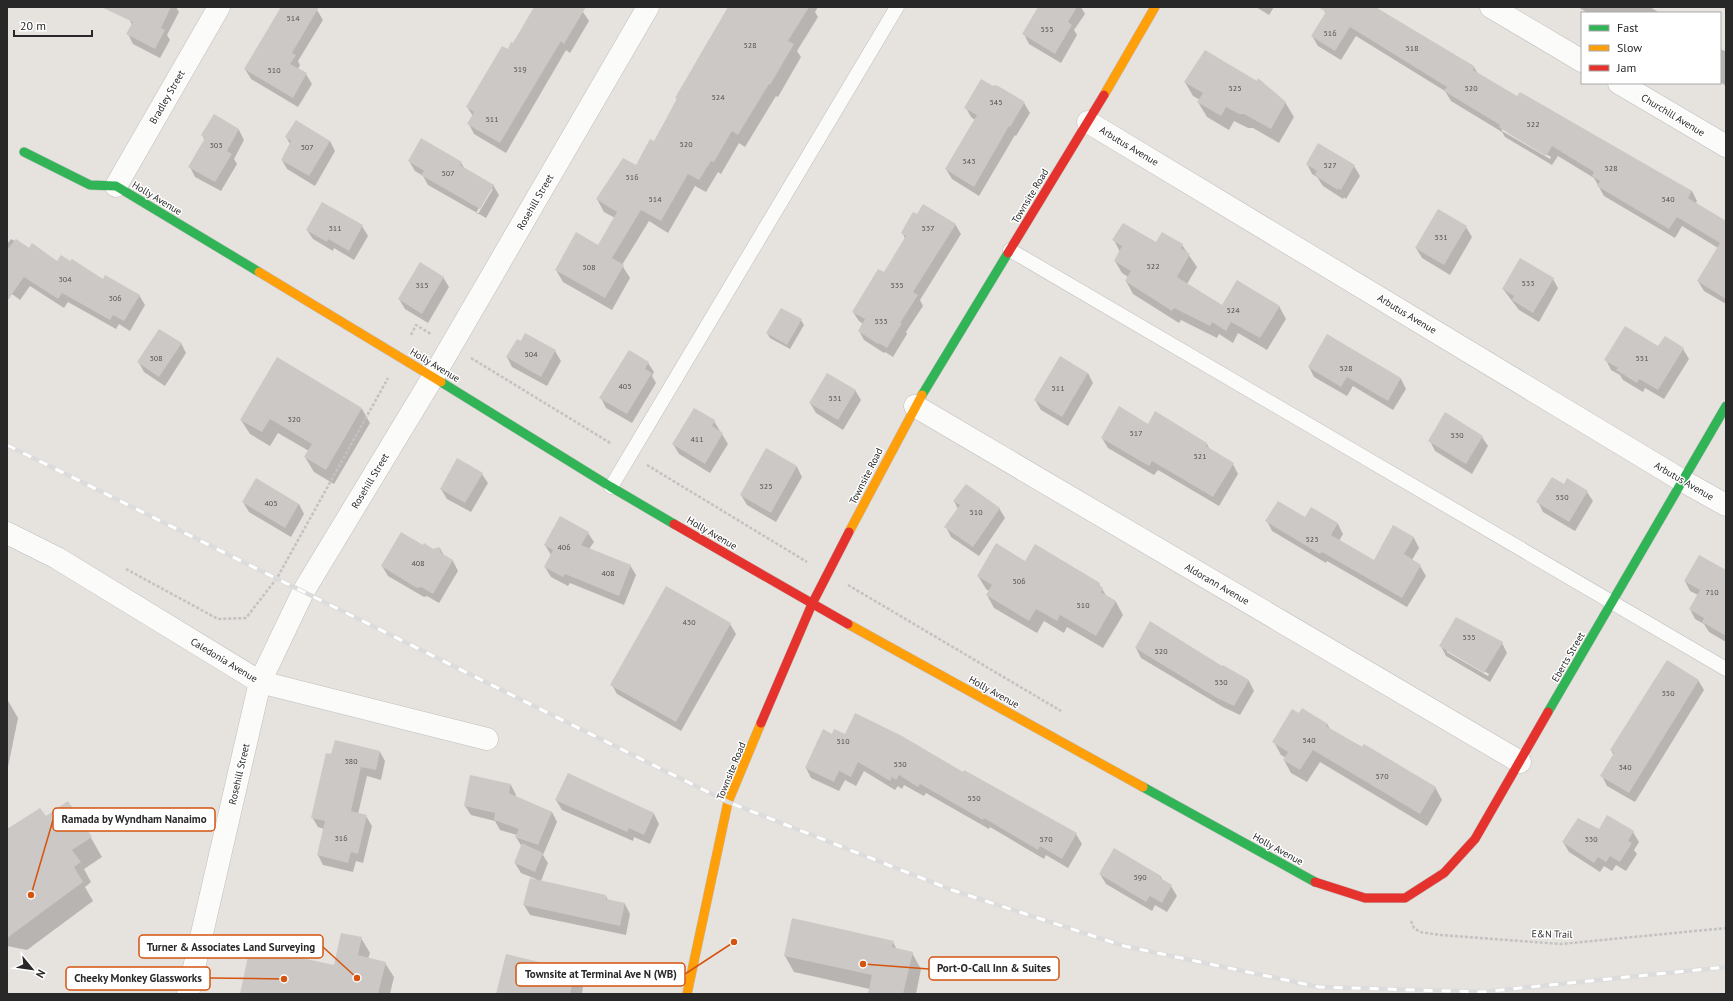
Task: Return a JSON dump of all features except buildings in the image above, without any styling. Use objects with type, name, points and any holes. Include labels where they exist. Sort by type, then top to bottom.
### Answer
[{"type":"street","name":"Bradley Street","points":[[116,186],[219,7]]},
{"type":"street","name":"Rosehill Street","points":[[188,994],[260,682],[303,592],[451,346],[648,7]]},
{"type":"street","name":"Townsite Road","points":[[687,994],[728,802],[812,604],[915,406],[1088,122],[1155,7]]},
{"type":"street","points":[[1491,7],[1581,60]]},
{"type":"street","name":"Churchill Avenue","points":[[1621,84],[1726,146]]},
{"type":"street","name":"Arbutus Avenue","points":[[1088,122],[1683,481],[1726,505]]},
{"type":"street","name":"Holly Avenue","points":[[24,152],[90,185],[116,186],[433,376],[611,487],[812,604],[1317,883],[1365,898],[1405,898]]},
{"type":"street","name":"Aldorann Avenue","points":[[915,406],[1520,762]]},
{"type":"street","name":"Eberts Street","points":[[1405,898],[1444,873],[1475,839],[1726,406]]},
{"type":"street","name":"Caledonia Avenue","points":[[7,533],[57,558],[260,682],[487,739]]},
{"type":"lane","points":[[611,487],[897,7]]},
{"type":"lane","points":[[1010,250],[1726,669]]},
{"type":"path","points":[[124,568],[218,619],[246,618],[277,578],[400,357],[416,325],[828,574],[1062,712]]},
{"type":"path","name":"E&N Trail","points":[[1409,916],[1414,928],[1420,932],[1441,935],[1561,944],[1726,928]]},
{"type":"railway","points":[[7,445],[728,802],[952,890],[1124,946],[1319,987],[1482,992],[1726,967]]},
{"type":"traffic: fast","points":[[24,152],[90,185],[116,186],[259,272]]},
{"type":"traffic: fast","points":[[922,395],[1008,253]]},
{"type":"traffic: fast","points":[[441,382],[674,524]]},
{"type":"traffic: fast","points":[[1548,712],[1726,406]]},
{"type":"traffic: fast","points":[[1143,787],[1315,882]]},
{"type":"traffic: slow","points":[[1104,95],[1155,7]]},
{"type":"traffic: slow","points":[[259,272],[441,382]]},
{"type":"traffic: slow","points":[[849,532],[922,395]]},
{"type":"traffic: slow","points":[[848,624],[1143,787]]},
{"type":"traffic: slow","points":[[687,994],[728,802],[761,723]]},
{"type":"traffic: jam","points":[[1008,253],[1104,95]]},
{"type":"traffic: jam","points":[[674,524],[848,624]]},
{"type":"traffic: jam","points":[[761,723],[812,604],[849,532]]},
{"type":"traffic: jam","points":[[1315,882],[1365,898],[1405,898],[1444,873],[1475,839],[1548,712]]},
{"type":"place","name":"Ramada by Wyndham Nanaimo","points":[[31,895]]},
{"type":"place","name":"Townsite at Terminal Ave N (WB)","points":[[734,942]]},
{"type":"place","name":"Port-O-Call Inn & Suites","points":[[863,964]]},
{"type":"place","name":"Turner & Associates Land Surveying","points":[[357,978]]},
{"type":"place","name":"Cheeky Monkey Glassworks","points":[[284,979]]}]
